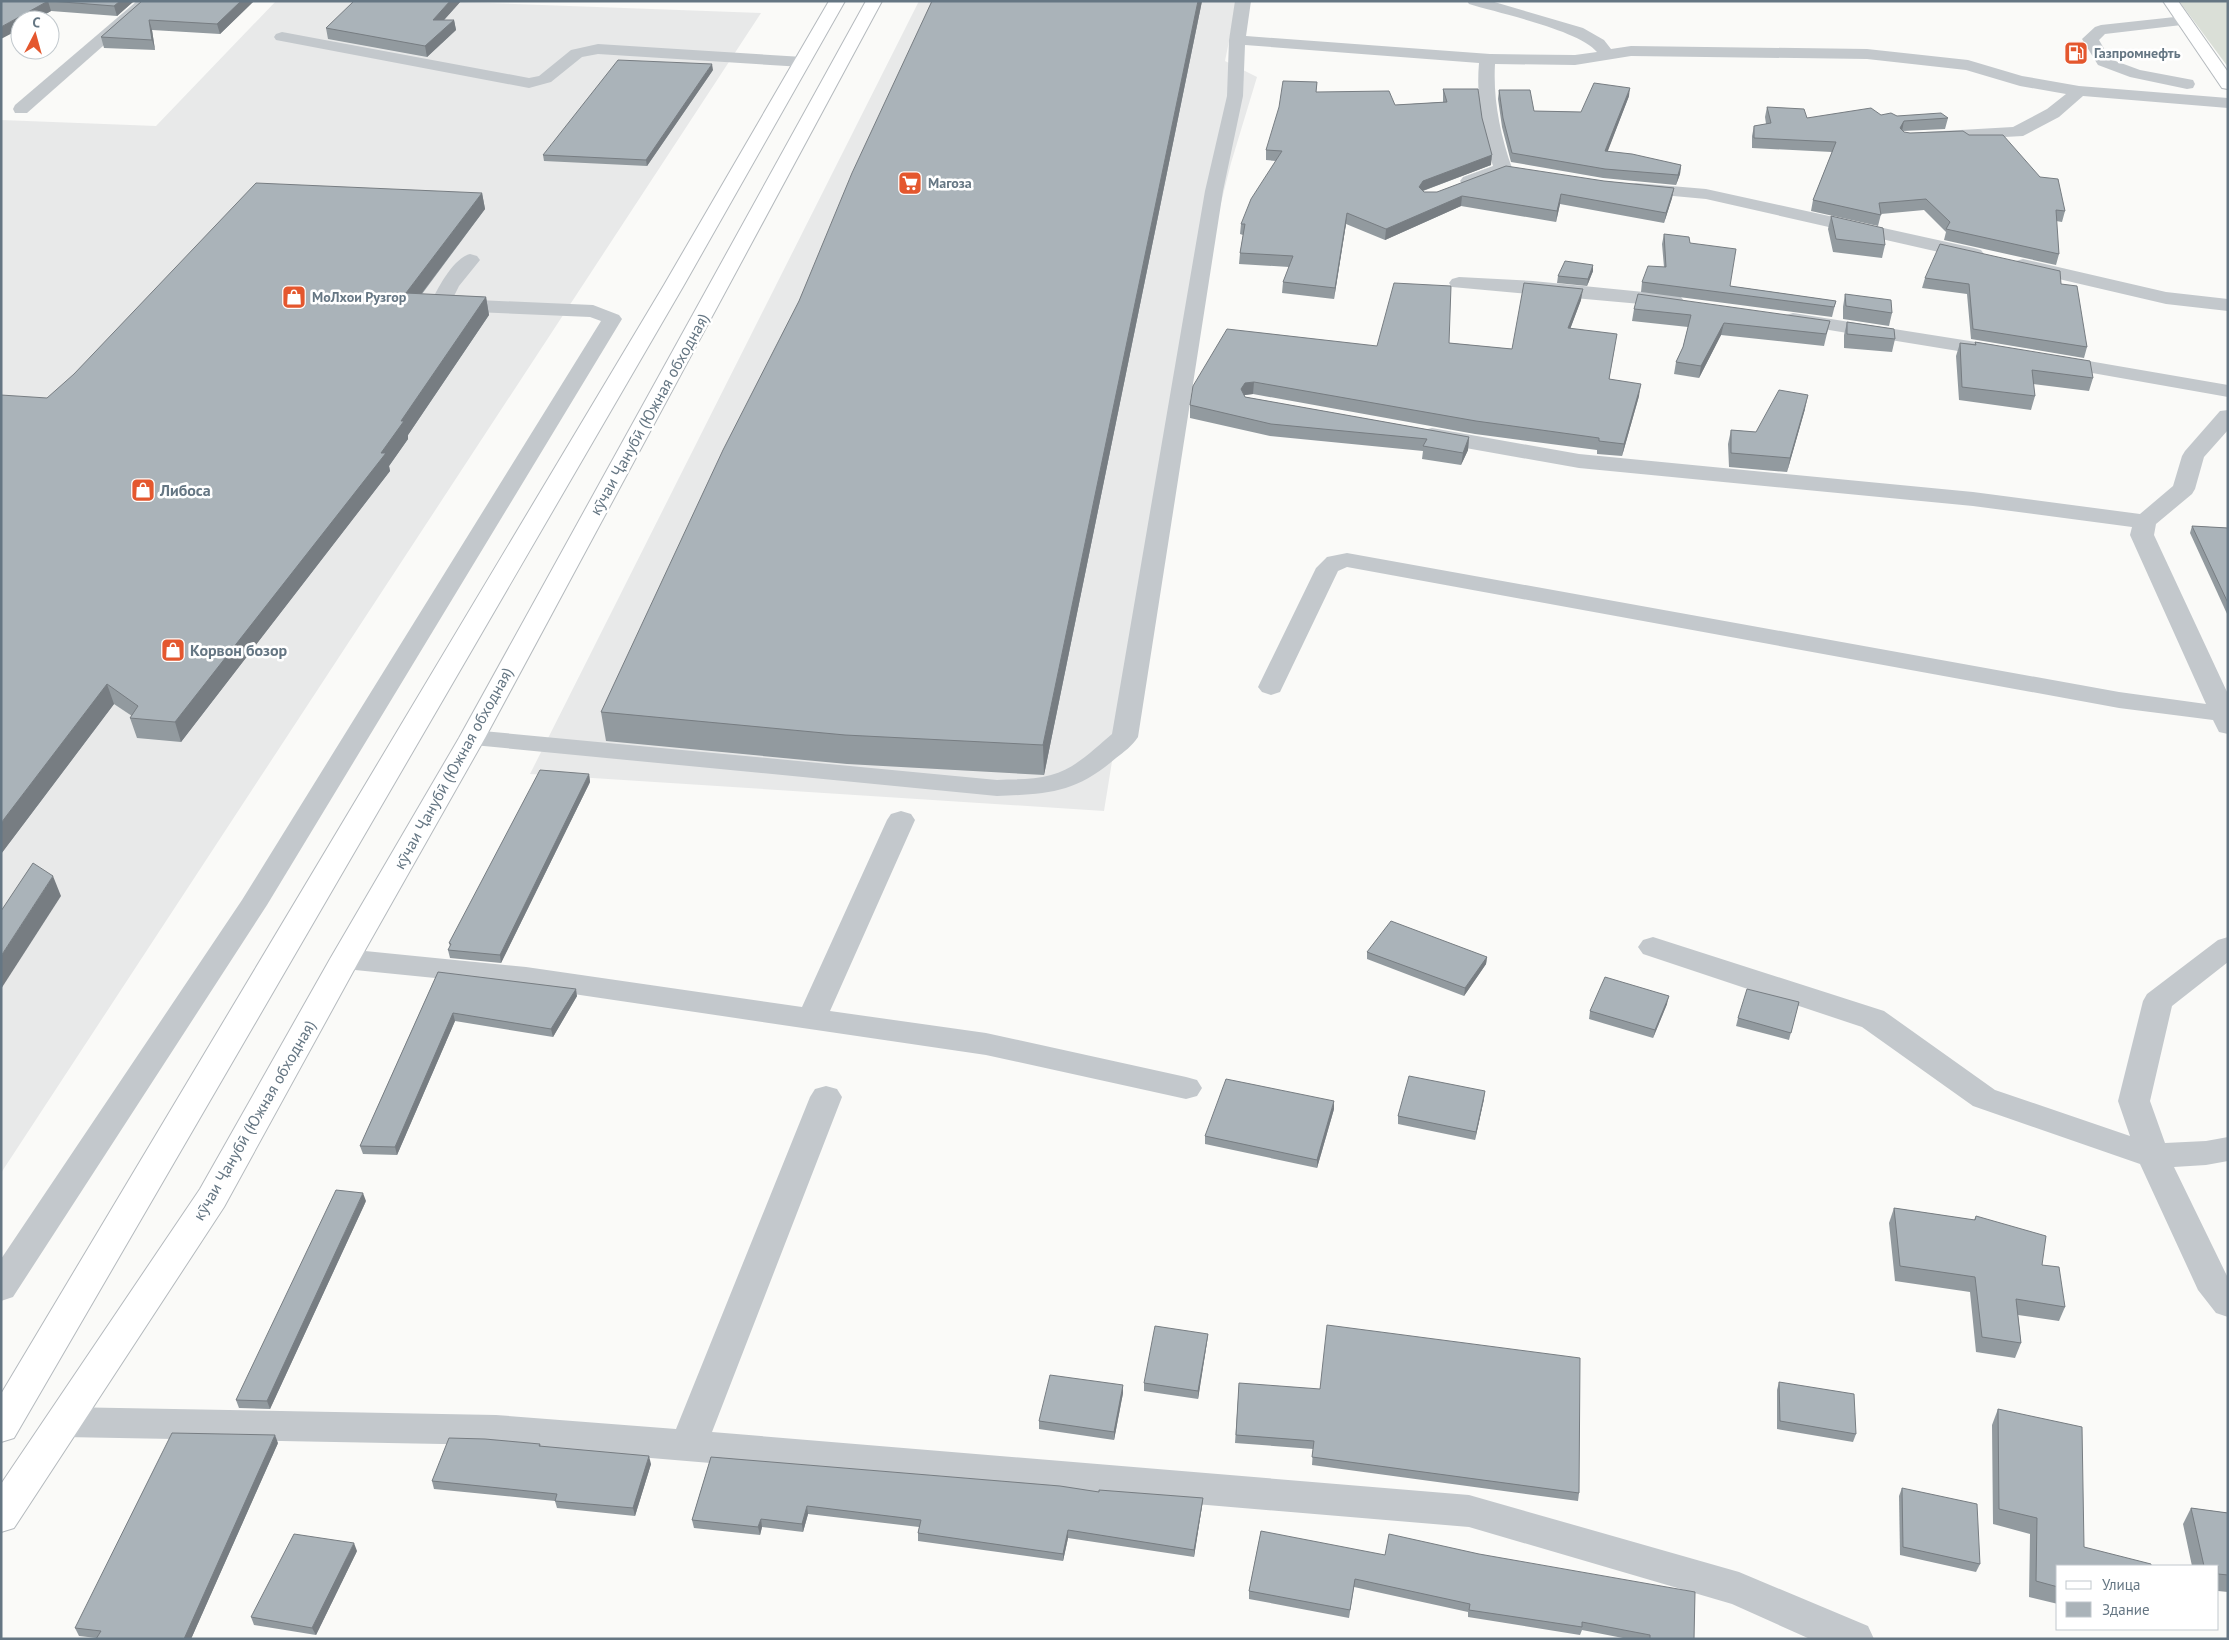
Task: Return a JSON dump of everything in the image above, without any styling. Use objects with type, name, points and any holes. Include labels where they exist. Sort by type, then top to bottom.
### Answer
[{"type":"main road","points":[[1,1427],[674,285],[838,1]]},
{"type":"main road","name":"кӯчаи Ҷанубӣ (Южная обходная)","points":[[1,1516],[212,1198],[345,959],[472,738],[874,1]]},
{"type":"main road","points":[[2170,1],[2223,72],[2228,84]]},
{"type":"street","points":[[21,109],[147,1]]},
{"type":"street","points":[[472,738],[998,788],[1036,786],[1060,782],[1088,768],[1125,737],[1214,191],[1235,96],[1237,40],[1243,1]]},
{"type":"street","points":[[1474,1],[1576,31],[1598,43],[1607,54]]},
{"type":"street","points":[[2184,21],[2101,30],[2090,39],[2104,62],[2115,67],[2136,74],[2228,92]]},
{"type":"street","points":[[282,37],[529,83],[545,79],[577,53],[598,49],[803,62]]},
{"type":"street","points":[[1237,40],[1487,59],[1576,60],[1631,51],[1866,54],[1968,66],[2020,81],[2079,91],[2228,103]]},
{"type":"street","points":[[1453,187],[1512,169],[1497,150],[1485,80],[1487,59]]},
{"type":"street","points":[[1918,137],[2017,132],[2053,114],[2079,91]]},
{"type":"street","points":[[1622,187],[1706,194],[2166,298],[2228,305]]},
{"type":"street","points":[[1,1287],[253,905],[612,319],[593,311],[451,305],[442,300],[450,284],[470,260]]},
{"type":"street","points":[[1459,283],[1533,286],[1698,304]]},
{"type":"street","points":[[1776,316],[2028,356],[2228,391]]},
{"type":"street","points":[[2226,720],[2142,535],[2145,522],[2184,490],[2193,456],[2228,416]]},
{"type":"street","points":[[1412,431],[1579,461],[1973,499],[2145,522]]},
{"type":"street","points":[[1271,687],[1328,568],[1335,562],[1347,560],[2226,720]]},
{"type":"street","points":[[811,1019],[901,820]]},
{"type":"street","points":[[1653,947],[1873,1018],[1984,1098],[2153,1156],[2206,1153],[2228,1149]]},
{"type":"street","points":[[2228,947],[2158,1001],[2134,1101],[2153,1156],[2210,1280],[2228,1304]]},
{"type":"street","points":[[345,959],[526,978],[986,1044],[1186,1088]]},
{"type":"street","points":[[688,1446],[826,1097]]},
{"type":"street","points":[[64,1422],[496,1430],[1469,1511],[1739,1589],[1854,1639]]},
{"type":"shaded area","name":"Корвон бозор","points":[[276,1],[431,1],[761,13],[1,1173],[1,120],[156,126]]},
{"type":"shaded area","points":[[919,1],[1237,1],[1225,61],[1257,77],[1231,163],[1211,243],[1141,582],[1104,811],[530,774]]},
{"type":"shaded area","points":[[2179,1],[2228,1],[2228,67]]},
{"type":"building","points":[[1,1],[48,1],[32,10],[10,10],[10,22],[1,27]]},
{"type":"building","points":[[50,1],[120,1],[114,6]]},
{"type":"building","points":[[142,1],[241,1],[217,24],[149,20],[152,40],[101,37]]},
{"type":"building","points":[[354,1],[450,1],[433,20],[454,20],[425,46],[326,28]]},
{"type":"building","points":[[932,1],[1198,1],[1043,745],[845,735],[601,712],[723,450],[799,301],[852,173]]},
{"type":"building","points":[[618,60],[712,64],[646,160],[543,155]]},
{"type":"building","points":[[1283,81],[1317,82],[1316,92],[1389,91],[1395,105],[1447,102],[1443,89],[1478,89],[1482,118],[1492,155],[1423,181],[1419,187],[1424,192],[1437,192],[1506,166],[1604,181],[1674,188],[1666,213],[1561,194],[1557,211],[1462,196],[1386,229],[1347,213],[1335,288],[1283,282],[1293,256],[1240,253],[1245,224],[1241,224],[1251,199],[1282,151],[1266,150],[1279,107]]},
{"type":"building","points":[[1594,83],[1630,88],[1605,151],[1632,154],[1681,165],[1678,175],[1605,169],[1512,153],[1503,118],[1499,90],[1530,90],[1534,111],[1581,112]]},
{"type":"building","points":[[1767,107],[1804,109],[1807,118],[1871,108],[1881,115],[1891,113],[1897,116],[1941,113],[1948,118],[1904,121],[1900,128],[1904,132],[1910,133],[1963,131],[1969,135],[2003,135],[2040,177],[2058,179],[2065,211],[2056,210],[2059,254],[1946,229],[1950,222],[1926,199],[1879,203],[1881,215],[1813,200],[1836,142],[1754,138],[1754,126],[1771,123]]},
{"type":"building","points":[[256,183],[482,193],[406,293],[486,297],[381,453],[386,453],[175,722],[130,718],[138,706],[107,684],[1,823],[1,395],[47,398],[74,374]]},
{"type":"building","points":[[1831,216],[1883,228],[1885,245],[1836,239]]},
{"type":"building","points":[[1664,234],[1689,237],[1690,243],[1736,249],[1730,286],[1836,301],[1834,307],[1642,282],[1648,266],[1666,267]]},
{"type":"building","points":[[1940,244],[2060,271],[2061,284],[2077,286],[2087,347],[1973,329],[1969,284],[1925,278]]},
{"type":"building","points":[[1565,261],[1593,265],[1588,279],[1558,276]]},
{"type":"building","points":[[1394,283],[1451,286],[1449,343],[1512,349],[1524,283],[1583,289],[1568,328],[1617,334],[1609,379],[1641,384],[1624,444],[1599,441],[1599,438],[1476,421],[1254,382],[1245,383],[1241,389],[1245,397],[1469,437],[1463,453],[1423,446],[1427,439],[1271,424],[1190,405],[1193,386],[1227,329],[1377,346]]},
{"type":"building","points":[[1638,294],[1830,321],[1826,334],[1724,323],[1701,366],[1676,362],[1683,347],[1691,315],[1634,309]]},
{"type":"building","points":[[1845,294],[1891,300],[1892,313],[1846,306]]},
{"type":"building","points":[[1847,322],[1894,329],[1895,339],[1847,334]]},
{"type":"building","points":[[1975,342],[2090,361],[2093,378],[2032,370],[2035,396],[1962,387],[1960,343],[1976,345]]},
{"type":"building","points":[[1779,390],[1808,395],[1790,458],[1731,453],[1731,430],[1756,432]]},
{"type":"building","points":[[2192,526],[2228,528],[2228,603]]},
{"type":"building","points":[[540,770],[589,774],[500,955],[448,950],[451,944],[449,943]]},
{"type":"building","points":[[33,863],[53,876],[1,956],[1,911]]},
{"type":"building","points":[[1391,921],[1487,957],[1465,988],[1367,952]]},
{"type":"building","points":[[438,972],[576,989],[551,1029],[453,1013],[395,1147],[360,1146]]},
{"type":"building","points":[[1605,977],[1669,996],[1655,1030],[1590,1011]]},
{"type":"building","points":[[1747,989],[1799,1002],[1791,1033],[1738,1018]]},
{"type":"building","points":[[1409,1076],[1485,1091],[1476,1132],[1398,1116]]},
{"type":"building","points":[[1226,1079],[1334,1101],[1317,1160],[1205,1136]]},
{"type":"building","points":[[336,1190],[363,1193],[267,1401],[236,1400]]},
{"type":"building","points":[[1894,1208],[1975,1220],[1976,1216],[2046,1236],[2042,1265],[2059,1267],[2065,1307],[2016,1299],[2021,1343],[1982,1337],[1975,1277],[1900,1266]]},
{"type":"building","points":[[1327,1325],[1580,1358],[1579,1493],[1312,1457],[1314,1441],[1236,1435],[1239,1383],[1320,1389]]},
{"type":"building","points":[[1155,1326],[1208,1334],[1198,1391],[1144,1383]]},
{"type":"building","points":[[1050,1375],[1123,1385],[1114,1432],[1039,1421]]},
{"type":"building","points":[[1779,1382],[1854,1394],[1856,1434],[1780,1421]]},
{"type":"building","points":[[1998,1409],[2082,1427],[2084,1547],[2151,1565],[2056,1565],[2056,1586],[2036,1581],[2037,1518],[1999,1509]]},
{"type":"building","points":[[172,1433],[275,1435],[184,1639],[96,1639],[101,1631],[75,1628]]},
{"type":"building","points":[[449,1438],[485,1439],[649,1456],[633,1508],[555,1501],[557,1494],[432,1481]]},
{"type":"building","points":[[711,1457],[1060,1486],[1099,1492],[1099,1490],[1203,1498],[1194,1550],[1068,1530],[1063,1554],[918,1533],[921,1520],[807,1506],[802,1524],[761,1519],[758,1527],[692,1520]]},
{"type":"building","points":[[1902,1488],[1977,1504],[1980,1564],[1903,1547]]},
{"type":"building","points":[[2191,1508],[2228,1513],[2228,1575],[2219,1574],[2219,1565],[2204,1565]]},
{"type":"building","points":[[1261,1531],[1385,1555],[1389,1534],[1479,1554],[1695,1592],[1694,1639],[1650,1639],[1650,1635],[1582,1622],[1582,1627],[1469,1610],[1470,1604],[1355,1579],[1350,1610],[1249,1591]]},
{"type":"building","points":[[294,1534],[354,1543],[312,1628],[251,1617]]},
{"type":"place","name":"Газпромнефть","points":[[2076,53]]},
{"type":"place","name":"Магоза","points":[[910,183]]},
{"type":"place","name":"МоЛхои Рузгор","points":[[294,297]]},
{"type":"place","name":"Либоса","points":[[143,490]]},
{"type":"place","name":"Корвон бозор","points":[[173,650]]}]
